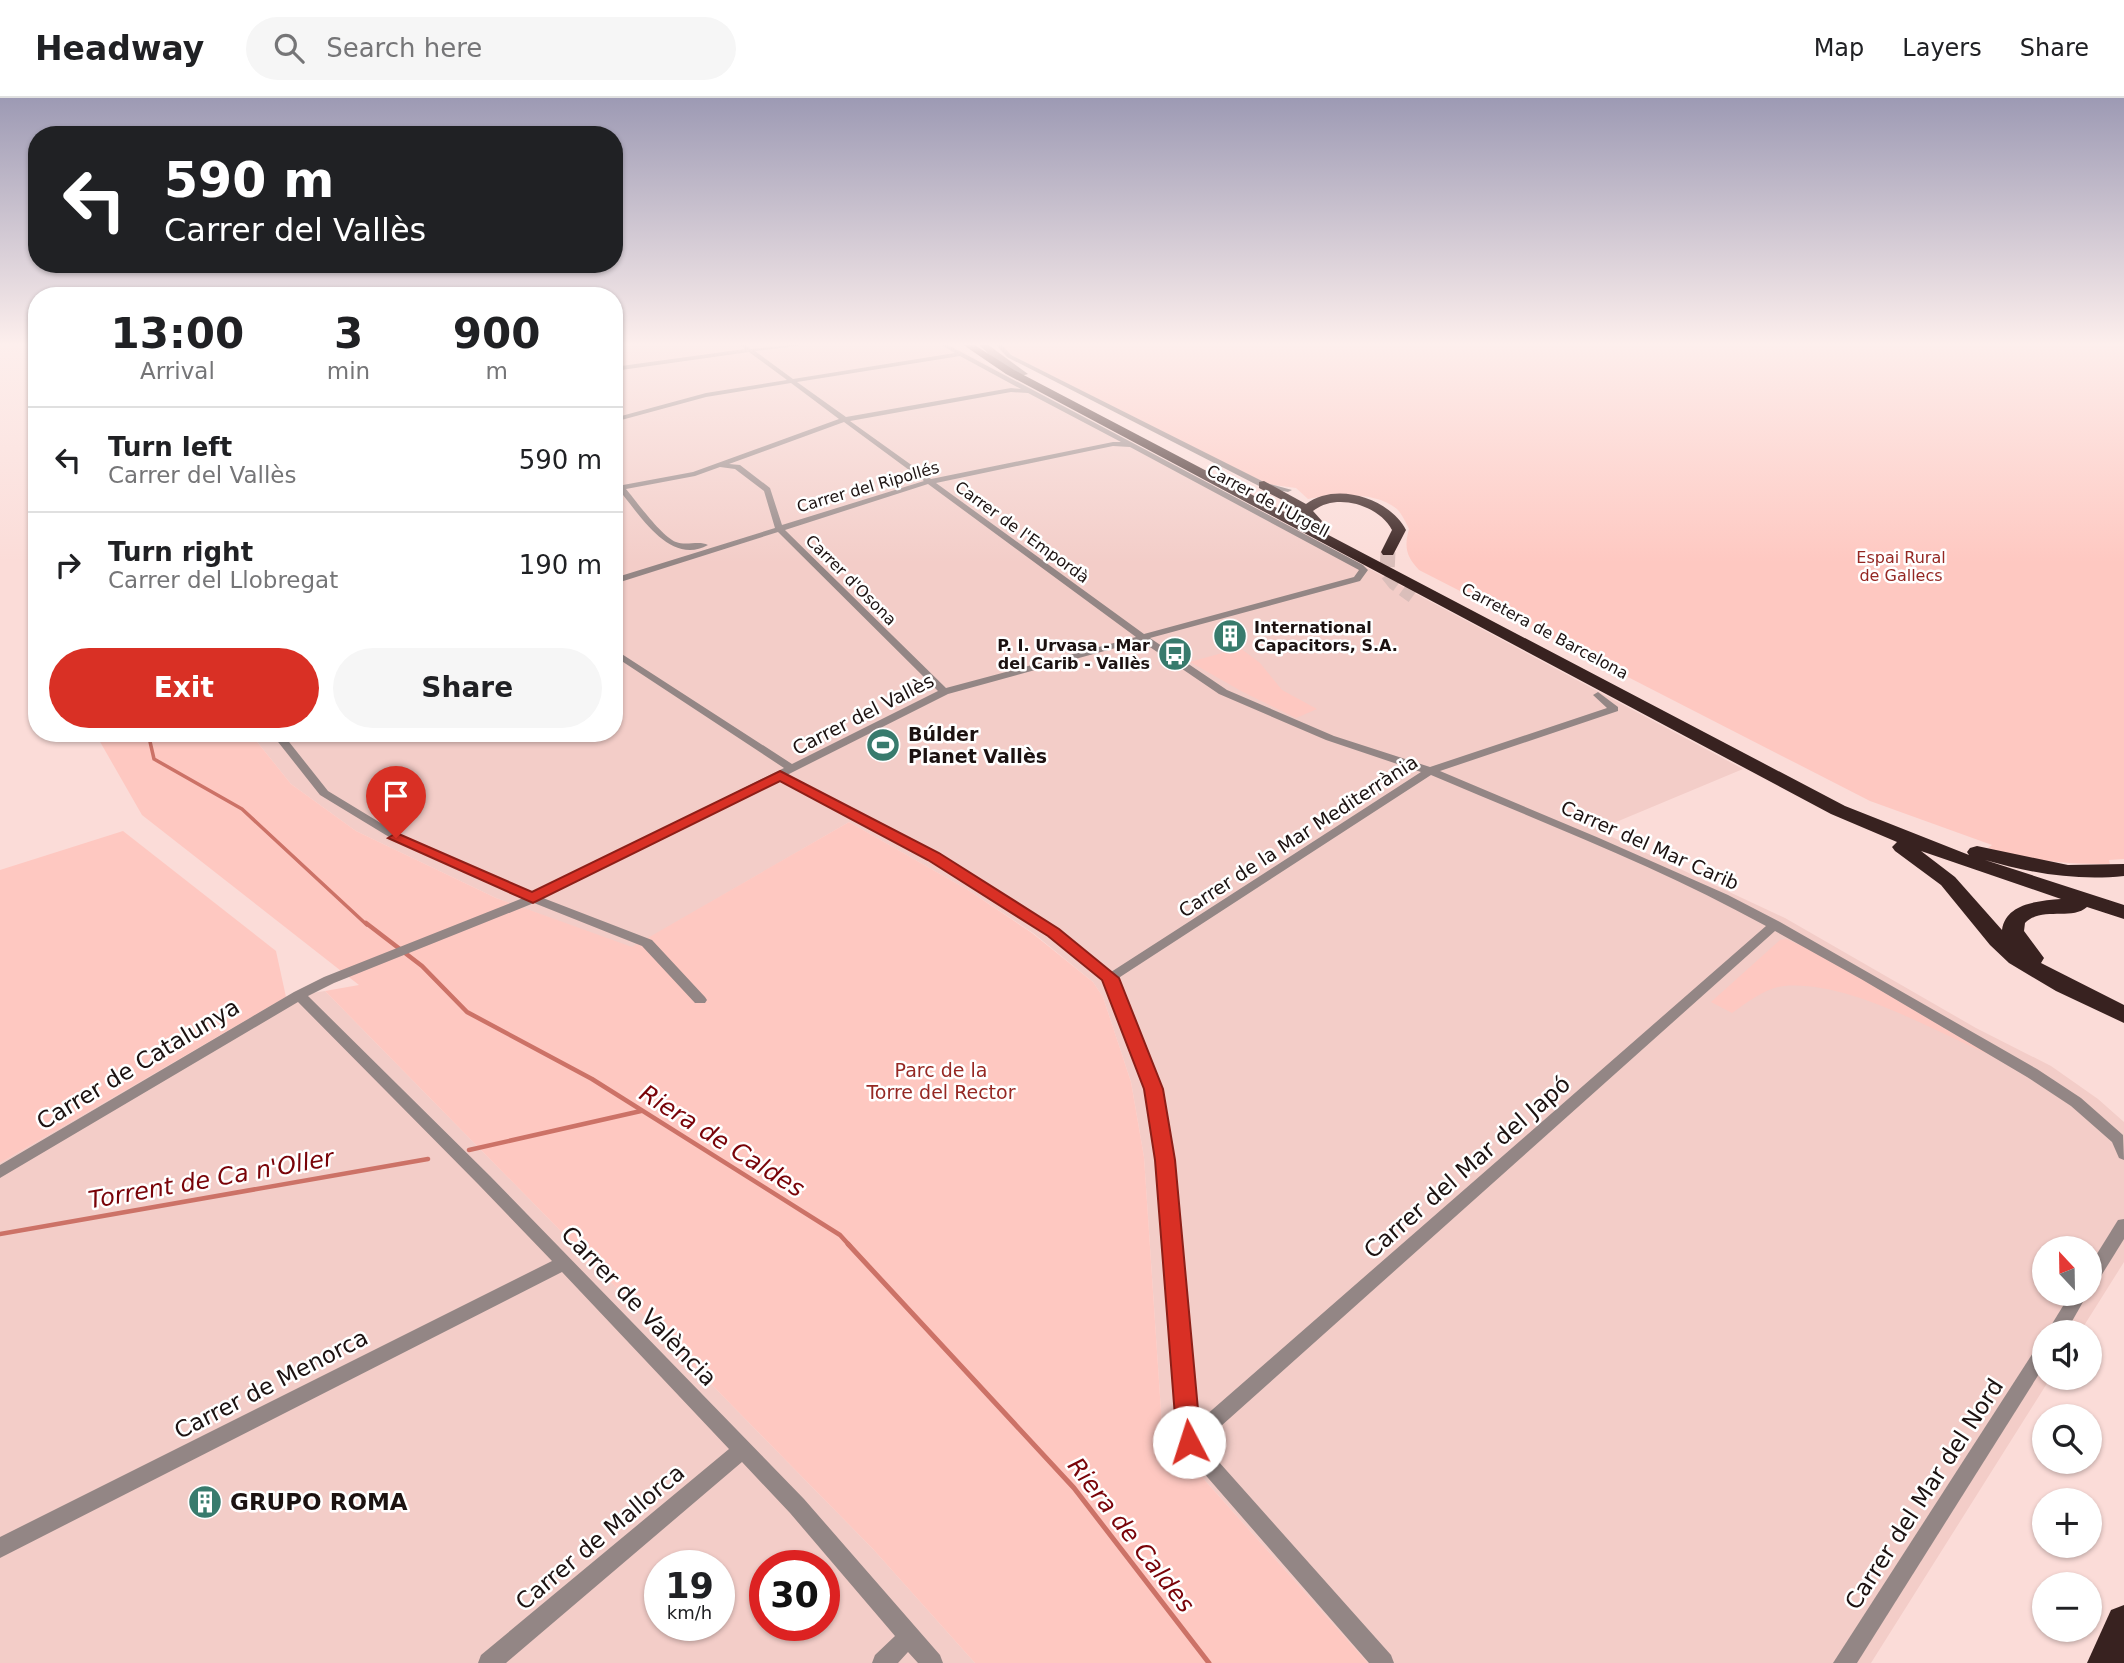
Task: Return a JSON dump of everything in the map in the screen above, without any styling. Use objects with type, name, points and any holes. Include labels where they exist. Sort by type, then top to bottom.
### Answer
[{"type":"highway","name":"Carretera de Barcelona","points":[[1094,417],[1734,757],[1879,828],[2000,873],[2124,912]]},
{"type":"highway","name":"Carretera de Barcelona","points":[[1097,417],[1333,535],[1802,781],[1874,815],[1941,841],[2124,902]]},
{"type":"highway","points":[[1264,485],[1292,498],[1312,519],[1333,535]]},
{"type":"highway","points":[[1307,511],[1312,504],[1336,499],[1362,501],[1379,507],[1395,520],[1399,530],[1388,552]]},
{"type":"highway","points":[[1287,527],[1343,555],[1399,578]]},
{"type":"highway","points":[[1413,596],[1598,695]]},
{"type":"highway","points":[[1734,757],[1752,771],[1882,835],[1923,860],[1959,891],[1998,940],[2017,957],[2064,986],[2124,1015]]},
{"type":"highway","points":[[1941,841],[2046,868],[2096,872],[2124,870]]},
{"type":"highway","points":[[2124,912],[2082,906],[2041,905],[2022,912],[2014,924],[2017,940],[2036,960],[2069,981],[2124,1007]]},
{"type":"highway","points":[[2106,1663],[2124,1623]]},
{"type":"street","name":"Carrer de l'Empordà","points":[[839,417],[1142,637]]},
{"type":"street","points":[[623,484],[695,474],[843,420],[860,417]]},
{"type":"street","name":"Carrer de l'Urgell","points":[[1083,417],[1364,570],[1350,580]]},
{"type":"street","points":[[1130,417],[1264,485],[1288,490]]},
{"type":"street","name":"Carrer del Ripollés","points":[[623,579],[928,482],[1113,444],[1135,445]]},
{"type":"street","name":"Carrer d'Osona","points":[[717,465],[737,467],[767,490],[779,528],[944,692]]},
{"type":"street","points":[[623,493],[664,539],[673,545],[690,548],[752,537]]},
{"type":"street","name":"Carrer del Vallès","points":[[459,930],[533,898],[944,692],[1350,580]]},
{"type":"street","name":"Carrer del Mar Carib","points":[[1142,637],[1223,692],[1330,738],[1430,771],[1595,839],[1724,898],[2032,1073],[2076,1102],[2121,1147]]},
{"type":"street","points":[[623,658],[787,772],[933,856],[1054,932],[1110,978],[1154,1089],[1165,1160],[1189,1442],[1383,1663]]},
{"type":"street","name":"Carrer de la Mar Mediterrània","points":[[1110,978],[1430,771],[1614,709],[1598,695]]},
{"type":"street","points":[[283,742],[324,793],[396,838],[533,898],[647,943],[700,1000]]},
{"type":"street","name":"Carrer del Mar del Japó","points":[[1189,1442],[1775,925]]},
{"type":"street","name":"Carrer de Catalunya","points":[[0,1172],[299,995],[329,980],[459,930]]},
{"type":"street","name":"Carrer de València","points":[[299,995],[743,1449],[797,1506],[932,1663]]},
{"type":"street","points":[[2102,1260],[2124,1225]]},
{"type":"street","name":"Carrer de Menorca","points":[[0,1548],[564,1263]]},
{"type":"street","name":"Carrer del Mar del Nord","points":[[1844,1663],[2032,1369]]},
{"type":"street","name":"Carrer de Mallorca","points":[[489,1663],[743,1449]]},
{"type":"street","points":[[883,1663],[909,1636]]},
{"type":"shaded area","points":[[623,417],[1085,417],[1743,769],[1597,830],[1785,918],[1976,1028],[2051,1066],[2098,1099],[2124,1122],[2124,1262],[2102,1297],[2102,1236],[2032,1236],[2032,1306],[2096,1306],[2088,1320],[2032,1320],[2032,1390],[2043,1390],[1871,1663],[1368,1663],[1177,1449],[1162,1426],[1144,1157],[1131,1082],[1103,997],[1093,982],[1033,933],[968,890],[849,822],[632,948],[496,898],[356,831],[291,784],[257,742],[623,742]]},
{"type":"shaded area","points":[[325,991],[873,1549],[975,1663],[0,1663],[0,1163],[286,997]]},
{"type":"green space","name":"Espai Rural de Gallecs","points":[[1133,417],[2124,417],[2124,859],[2109,860],[2110,864],[2094,864],[2019,856],[1988,848],[1992,845],[1870,801],[1419,570],[1407,551],[1409,529],[1399,511],[1388,503],[1354,495],[1308,499],[1296,488],[1267,484]]},
{"type":"green space","points":[[1240,648],[1260,663],[1282,690],[1317,709],[1296,718],[1190,662]]},
{"type":"green space","name":"Parc de la Torre del Rector","points":[[100,742],[257,742],[291,784],[356,831],[496,898],[632,947],[849,822],[968,890],[1032,933],[1093,982],[1103,997],[1131,1082],[1144,1157],[1162,1426],[1177,1449],[1368,1663],[975,1663],[873,1549],[325,991],[359,985],[142,815]]},
{"type":"green space","points":[[123,831],[276,951],[286,997],[0,1163],[0,870]]},
{"type":"green space","points":[[1786,939],[1816,952],[1990,1055],[1889,1009],[1835,991],[1809,986],[1777,987],[1756,996],[1732,1013],[1711,1002],[1780,940]]},
{"type":"waterway","name":"Riera de Caldes","points":[[150,742],[154,759],[242,809],[367,925]]},
{"type":"waterway","name":"Riera de Caldes","points":[[366,923],[422,966],[467,1012],[592,1079],[840,1235],[850,1246]]},
{"type":"waterway","name":"Torrent de Ca n'Oller","points":[[469,1150],[641,1111]]},
{"type":"waterway","name":"Torrent de Ca n'Oller","points":[[0,1234],[428,1159]]},
{"type":"waterway","name":"Riera de Caldes","points":[[848,1244],[1074,1488],[1209,1663]]},
{"type":"tunnel","points":[[1388,552],[1387,573],[1395,583],[1413,596]]},
{"type":"place","name":"International Capacitors, S.A.","points":[[1230,636]]},
{"type":"place","name":"P. I. Urvasa - Mar del Carib - Vallès","points":[[1175,654]]},
{"type":"place","name":"Búlder Planet Vallès","points":[[883,745]]},
{"type":"place","name":"GRUPO ROMA","points":[[205,1502]]},
{"type":"route","points":[[396,838],[533,898],[780,776],[933,856],[1054,932],[1110,978],[1154,1089],[1165,1160],[1189,1442]]}]
